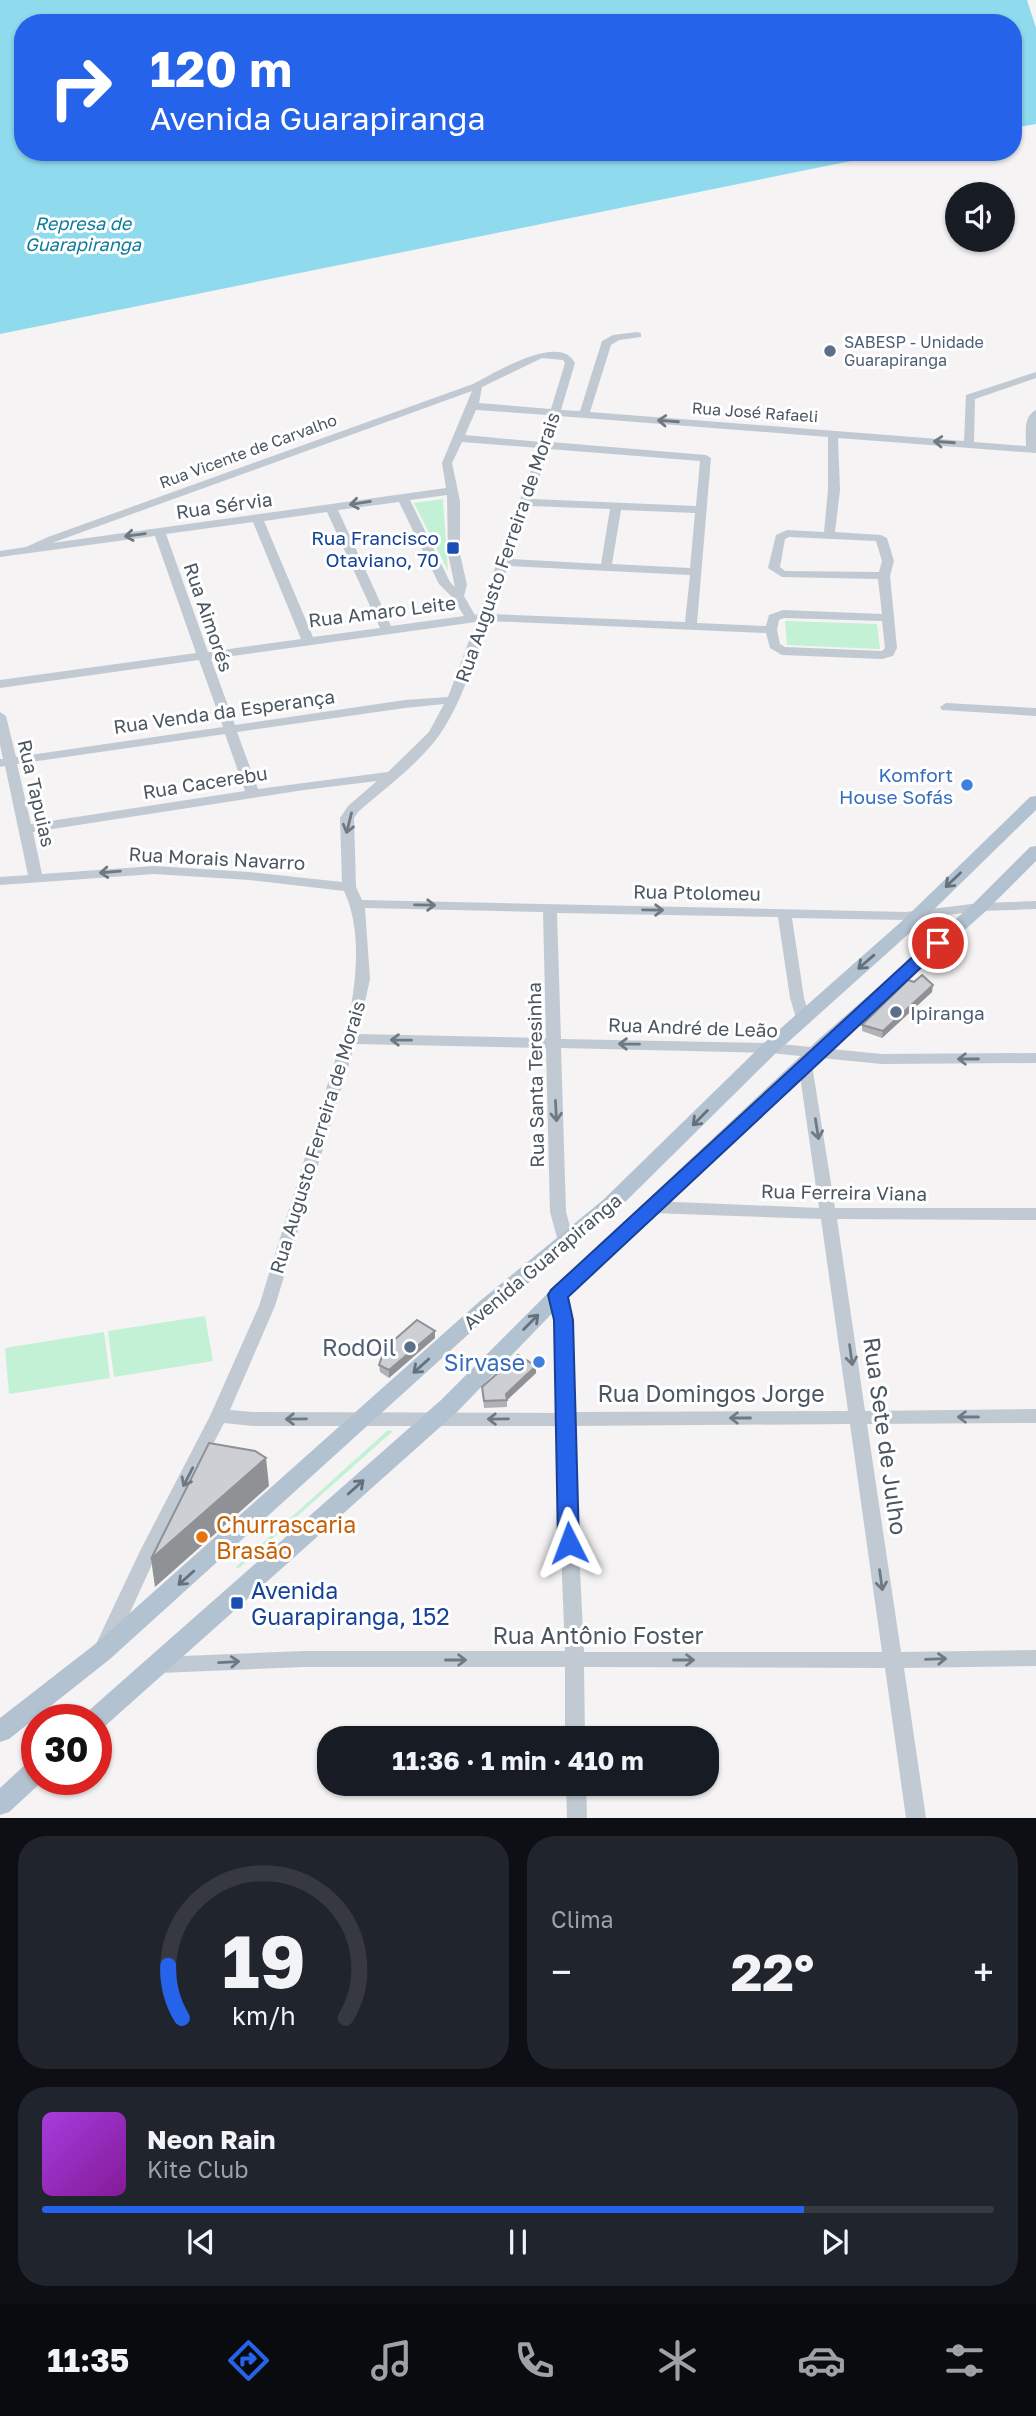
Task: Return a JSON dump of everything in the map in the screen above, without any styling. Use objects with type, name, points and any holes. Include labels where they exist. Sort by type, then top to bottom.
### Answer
[{"type":"main road","name":"Avenida Guarapiranga","points":[[0,1732],[102,1652],[487,1306],[645,1172],[770,1048],[917,916],[1036,800]]},
{"type":"main road","name":"Avenida Guarapiranga","points":[[112,1706],[430,1419],[449,1406],[558,1295],[811,1058],[980,907],[1036,851]]},
{"type":"main road","points":[[0,1804],[21,1785]]},
{"type":"street","points":[[584,415],[606,343],[617,337],[637,335]]},
{"type":"street","name":"Rua Vicente de Carvalho","points":[[30,549],[64,534],[477,386],[533,357],[549,354],[565,357]]},
{"type":"street","name":"Rua Augusto Ferreira de Morais","points":[[102,1652],[149,1551],[219,1416],[267,1306],[357,1012],[363,979],[357,904],[349,887],[347,818],[353,809],[404,765],[434,734],[453,700],[486,617],[545,445],[569,363],[565,357]]},
{"type":"street","points":[[969,444],[970,397],[1036,375]]},
{"type":"street","points":[[458,596],[461,585],[454,554],[452,491],[447,463],[477,386]]},
{"type":"street","name":"Rua José Rafaeli","points":[[471,406],[1033,449]]},
{"type":"street","points":[[1033,449],[1032,418],[1036,413]]},
{"type":"street","points":[[829,534],[834,490],[833,434]]},
{"type":"street","points":[[457,438],[698,456],[707,459],[694,572],[691,626]]},
{"type":"street","name":"Rua Sérvia","points":[[0,554],[452,491]]},
{"type":"street","points":[[403,498],[445,584],[458,596],[472,619]]},
{"type":"street","points":[[526,502],[701,510]]},
{"type":"street","points":[[607,568],[616,506]]},
{"type":"street","points":[[331,508],[386,629]]},
{"type":"street","points":[[257,518],[308,640]]},
{"type":"street","name":"Rua Aimorés","points":[[159,531],[201,655],[253,794]]},
{"type":"street","points":[[884,576],[782,573],[774,569],[781,536],[791,533],[881,538],[888,561],[884,576],[888,618],[889,653],[876,655],[782,651],[774,645],[771,630],[772,618],[783,614],[888,618]]},
{"type":"street","points":[[505,562],[694,572]]},
{"type":"street","name":"Rua Amaro Leite","points":[[0,684],[486,617],[771,630]]},
{"type":"street","name":"Rua Venda da Esperança","points":[[5,762],[405,704],[453,700]]},
{"type":"street","points":[[946,708],[1036,712]]},
{"type":"street","name":"Rua Tapuias","points":[[0,716],[5,762],[26,829],[36,878]]},
{"type":"street","name":"Rua Cacerebu","points":[[26,829],[389,776]]},
{"type":"street","name":"Rua Morais Navarro","points":[[0,881],[154,870],[249,876],[349,887]]},
{"type":"street","name":"Rua Ptolomeu","points":[[357,904],[917,916],[980,907],[1036,905]]},
{"type":"street","name":"Rua Santa Teresinha","points":[[550,908],[558,1212],[566,1241]]},
{"type":"street","points":[[784,913],[797,998],[803,1018]]},
{"type":"street","name":"Rua André de Leão","points":[[348,1040],[770,1048],[811,1058],[1036,1058]]},
{"type":"street","name":"Rua Sete de Julho","points":[[811,1058],[830,1212],[916,1818]]},
{"type":"street","name":"Rua Ferreira Viana","points":[[652,1207],[1036,1214]]},
{"type":"street","points":[[558,1295],[563,1320],[575,1660],[575,1726]]},
{"type":"street","name":"Rua Domingos Jorge","points":[[219,1416],[253,1419],[1036,1416]]},
{"type":"street","name":"Rua Antônio Foster","points":[[160,1665],[303,1659],[1036,1658]]},
{"type":"street","points":[[576,1796],[577,1818]]},
{"type":"green space","points":[[443,499],[448,571],[414,503]]},
{"type":"green space","points":[[785,621],[877,624],[880,649],[787,645]]},
{"type":"green space","points":[[205,1316],[213,1361],[114,1377],[108,1331]]},
{"type":"green space","points":[[104,1332],[110,1378],[9,1394],[5,1348]]},
{"type":"green space","points":[[388,1430],[393,1431],[238,1569],[236,1567]]},
{"type":"water","name":"Represa de Guarapiranga","points":[[0,0],[1027,0],[1036,28],[1036,124],[1022,126],[1022,14],[14,14],[14,161],[851,161],[0,334]]},
{"type":"building","name":"Ipiranga","points":[[922,975],[933,985],[883,1031],[862,1025],[908,980],[914,982]]},
{"type":"building","name":"RodOil","points":[[417,1320],[435,1331],[389,1370],[379,1365],[385,1348]]},
{"type":"building","points":[[518,1355],[536,1366],[506,1394],[507,1400],[484,1401],[482,1387]]},
{"type":"building","points":[[209,1443],[255,1451],[266,1458],[151,1559]]},
{"type":"place","name":"SABESP - Unidade Guarapiranga","points":[[830,351]]},
{"type":"place","name":"Rua Francisco Otaviano, 70","points":[[453,548]]},
{"type":"place","name":"Komfort House Sofás","points":[[967,785]]},
{"type":"place","name":"Ipiranga","points":[[896,1012]]},
{"type":"place","name":"RodOil","points":[[410,1347]]},
{"type":"place","name":"Sirvase","points":[[539,1362]]},
{"type":"place","name":"Churrascaria Brasão","points":[[202,1537]]},
{"type":"place","name":"Avenida Guarapiranga, 152","points":[[237,1603]]},
{"type":"route","points":[[569,1543],[563,1320],[558,1295],[816,1053],[938,943]]}]
